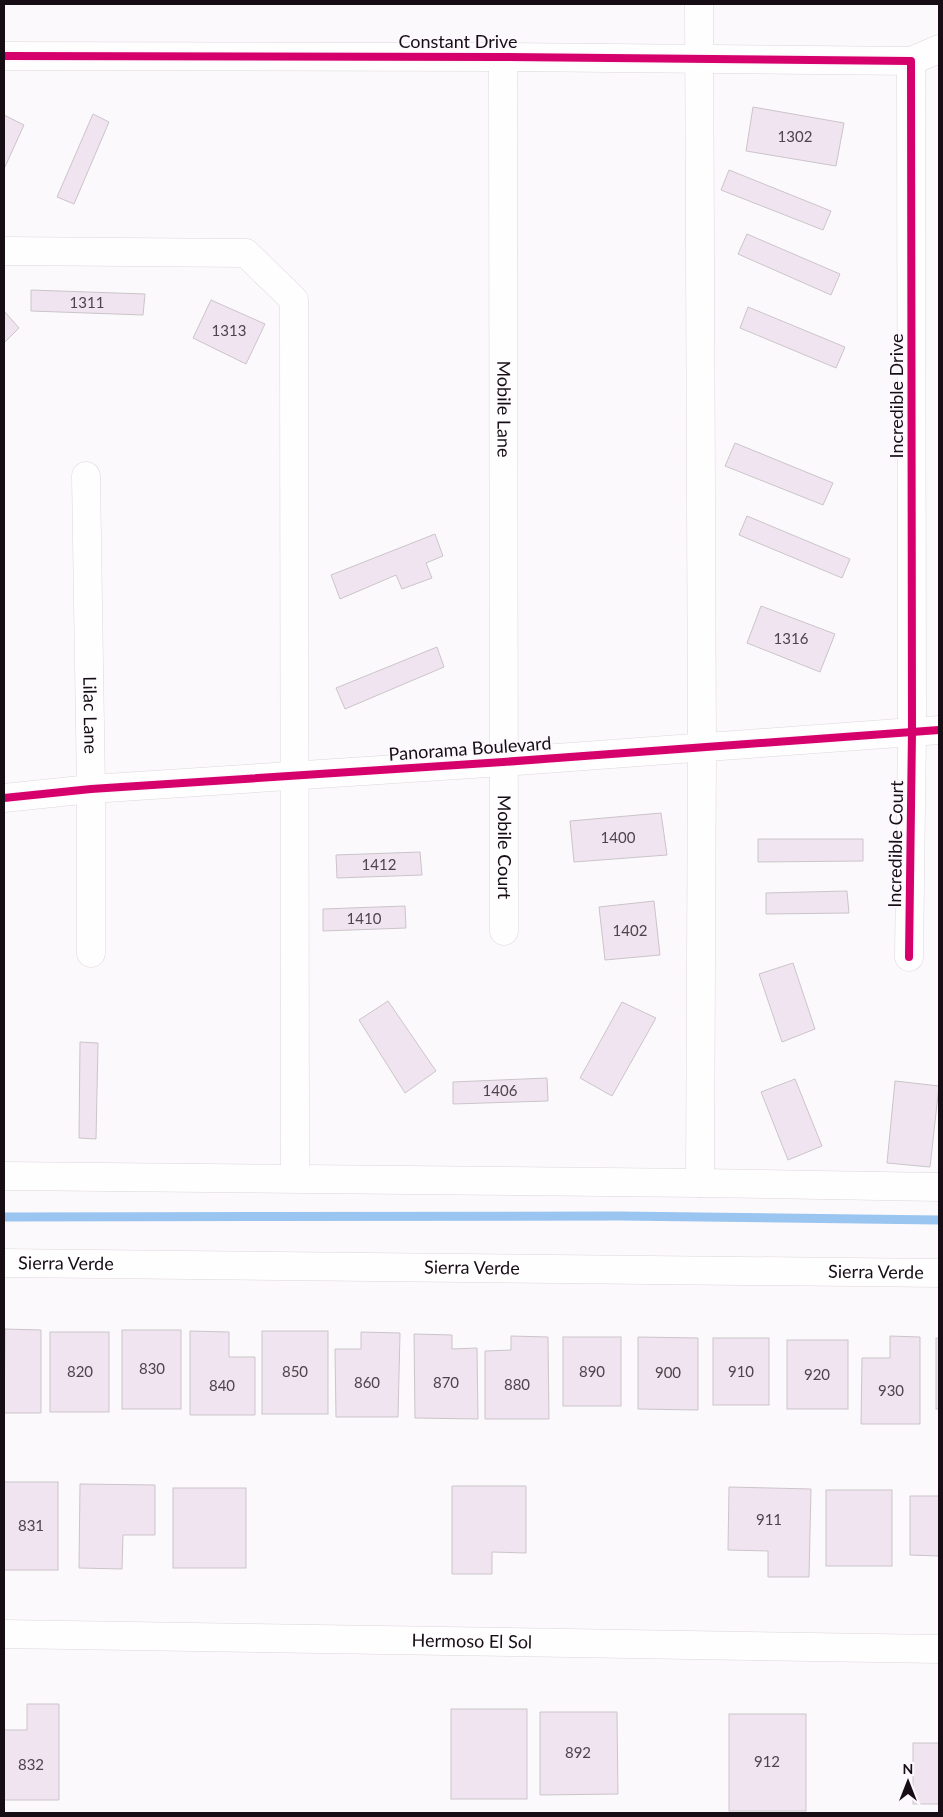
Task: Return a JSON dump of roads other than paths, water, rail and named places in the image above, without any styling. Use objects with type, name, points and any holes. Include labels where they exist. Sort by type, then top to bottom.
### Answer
[{"type":"street","points":[[699,4],[702,747],[700,1183]]},
{"type":"street","points":[[911,61],[939,49]]},
{"type":"street","name":"Constant Drive","points":[[4,56],[503,57],[911,61]]},
{"type":"street","name":"Mobile Lane","points":[[503,57],[503,762]]},
{"type":"street","name":"Incredible Drive","points":[[911,61],[912,732]]},
{"type":"street","points":[[4,251],[246,253],[294,300],[295,1178]]},
{"type":"street","name":"Lilac Lane","points":[[86,476],[91,789],[91,953]]},
{"type":"street","name":"Panorama Boulevard","points":[[4,798],[91,789],[503,762],[939,730]]},
{"type":"street","name":"Incredible Court","points":[[909,957],[912,732]]},
{"type":"street","name":"Mobile Court","points":[[503,762],[504,931]]},
{"type":"street","points":[[4,1176],[700,1183],[939,1188]]},
{"type":"street","name":"Sierra Verde","points":[[4,1263],[939,1273]]},
{"type":"street","name":"Hermoso El Sol","points":[[4,1634],[939,1649]]},
{"type":"waterway","points":[[4,1217],[619,1216],[939,1220]]}]
